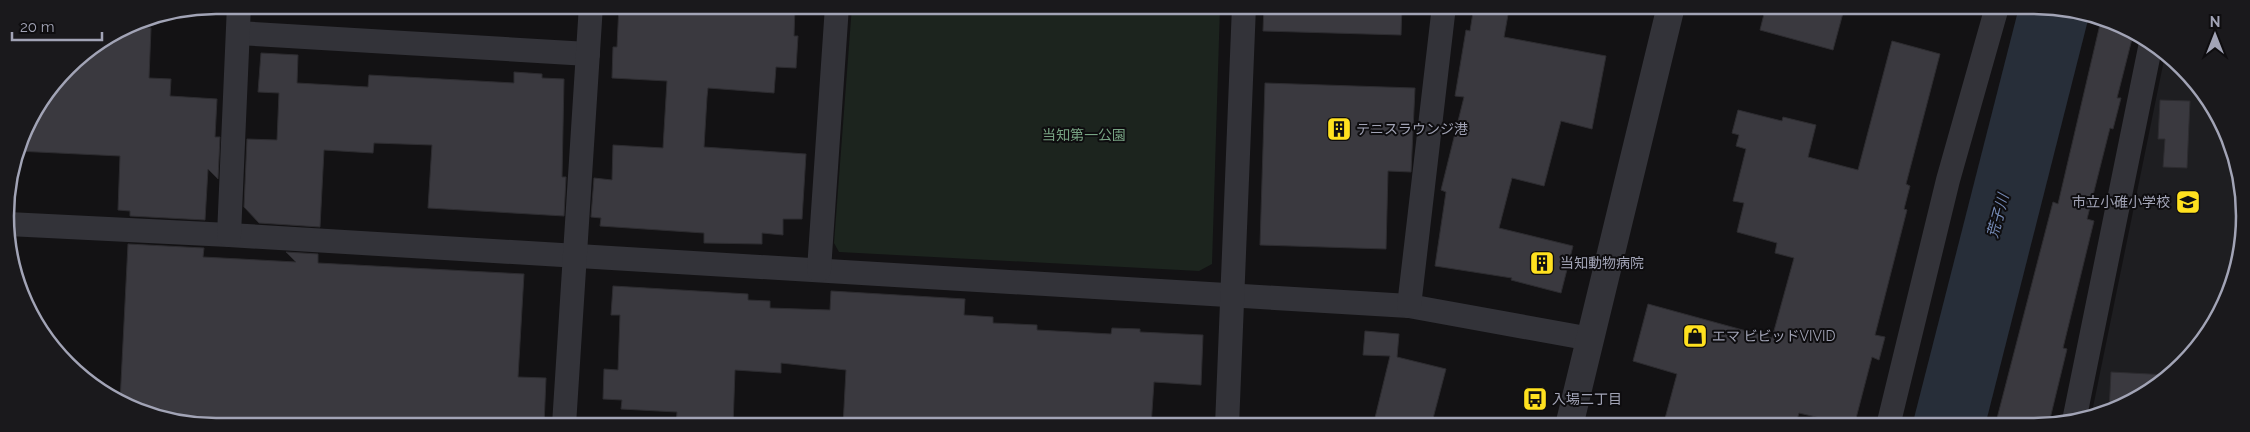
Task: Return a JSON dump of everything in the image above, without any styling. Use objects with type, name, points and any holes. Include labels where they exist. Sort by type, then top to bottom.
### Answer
[{"type":"street","points":[[229,235],[239,14]]},
{"type":"street","points":[[565,418],[590,14]]},
{"type":"street","points":[[818,270],[836,14]]},
{"type":"street","points":[[1227,418],[1244,14]]},
{"type":"street","points":[[1409,306],[1443,14]]},
{"type":"street","points":[[1571,418],[1669,14]]},
{"type":"street","points":[[1890,418],[1948,180],[1995,14]]},
{"type":"street","points":[[238,33],[588,54]]},
{"type":"street","points":[[2075,413],[2149,51]]},
{"type":"street","points":[[14,224],[575,255],[1409,306],[1591,339]]},
{"type":"shaded area","name":"市立小碓小学校","points":[[2164,61],[2186,83],[2202,104],[2226,151],[2235,190],[2235,242],[2226,281],[2221,293],[2209,317],[2186,349],[2167,368],[2146,384],[2111,403],[2093,409]]},
{"type":"green space","name":"当知第一公園","points":[[851,14],[1220,14],[1212,264],[1199,271],[839,252],[834,243]]},
{"type":"water","name":"荒子川","points":[[2017,14],[2060,15],[2088,21],[1987,418],[1914,418]]},
{"type":"building","points":[[619,14],[795,14],[794,36],[798,36],[796,68],[776,67],[774,93],[708,88],[704,147],[806,154],[802,219],[783,219],[783,235],[762,233],[762,244],[704,243],[704,233],[600,226],[601,218],[591,217],[594,178],[612,180],[613,145],[663,148],[667,81],[612,78],[613,47],[617,47]]},
{"type":"building","points":[[1264,14],[1402,14],[1401,35],[1263,31]]},
{"type":"building","points":[[1473,14],[1508,14],[1504,37],[1606,56],[1592,129],[1561,121],[1544,186],[1512,178],[1499,228],[1573,246],[1561,293],[1511,280],[1512,278],[1435,266],[1446,192],[1441,190],[1464,97],[1455,96],[1466,30],[1470,31]]},
{"type":"building","points":[[1764,14],[1843,14],[1833,50],[1760,30]]},
{"type":"building","points":[[2100,24],[2132,39],[2117,98],[2121,98],[2113,129],[2110,128],[2087,219],[2094,221],[2063,348],[2067,349],[2050,418],[1997,418],[2053,202],[2058,204]]},
{"type":"building","points":[[142,28],[151,28],[149,78],[171,79],[170,96],[217,99],[215,137],[220,137],[218,179],[208,169],[205,220],[130,216],[130,211],[118,210],[120,156],[24,151],[41,115],[73,73],[115,41]]},
{"type":"building","points":[[1892,41],[1940,54],[1906,184],[1910,186],[1904,209],[1907,210],[1875,335],[1885,337],[1879,360],[1872,357],[1856,418],[1820,418],[1799,413],[1797,418],[1665,418],[1677,374],[1633,361],[1648,304],[1772,338],[1794,258],[1775,253],[1777,243],[1737,232],[1744,203],[1733,201],[1746,149],[1736,146],[1739,135],[1732,133],[1738,110],[1782,121],[1783,117],[1816,125],[1808,157],[1858,170]]},
{"type":"building","points":[[261,53],[298,55],[297,83],[368,87],[369,75],[514,83],[514,72],[542,74],[542,78],[564,79],[562,177],[566,177],[564,216],[428,208],[432,145],[374,143],[373,153],[324,150],[320,227],[259,223],[244,207],[247,139],[277,140],[279,93],[258,92]]},
{"type":"building","name":"テニスラウンジ港","points":[[1265,83],[1415,88],[1411,172],[1388,171],[1386,249],[1260,245]]},
{"type":"building","points":[[2160,100],[2190,101],[2187,168],[2163,167],[2165,139],[2158,139]]},
{"type":"building","points":[[128,244],[204,248],[203,257],[296,262],[286,252],[318,254],[318,263],[524,274],[518,377],[546,378],[544,418],[203,418],[151,408],[120,394]]},
{"type":"building","points":[[613,286],[748,294],[748,300],[770,301],[770,308],[830,310],[831,291],[965,299],[964,315],[993,317],[993,323],[1037,325],[1037,330],[1111,334],[1112,328],[1140,329],[1140,332],[1203,335],[1201,385],[1154,382],[1152,418],[843,418],[846,370],[781,363],[781,373],[735,370],[733,418],[677,418],[677,412],[621,409],[622,400],[603,399],[604,369],[618,370],[620,315],[611,315]]},
{"type":"building","points":[[1365,331],[1399,334],[1397,357],[1446,369],[1433,418],[1375,418],[1390,356],[1363,355]]},
{"type":"building","points":[[2111,372],[2159,374],[2135,391],[2109,404]]},
{"type":"place","name":"テニスラウンジ港","points":[[1339,129]]},
{"type":"place","name":"市立小碓小学校","points":[[2188,202]]},
{"type":"place","name":"当知動物病院","points":[[1542,263]]},
{"type":"place","name":"エマ ビビッドVIVID","points":[[1695,336]]},
{"type":"place","name":"入場二丁目","points":[[1535,399]]}]
